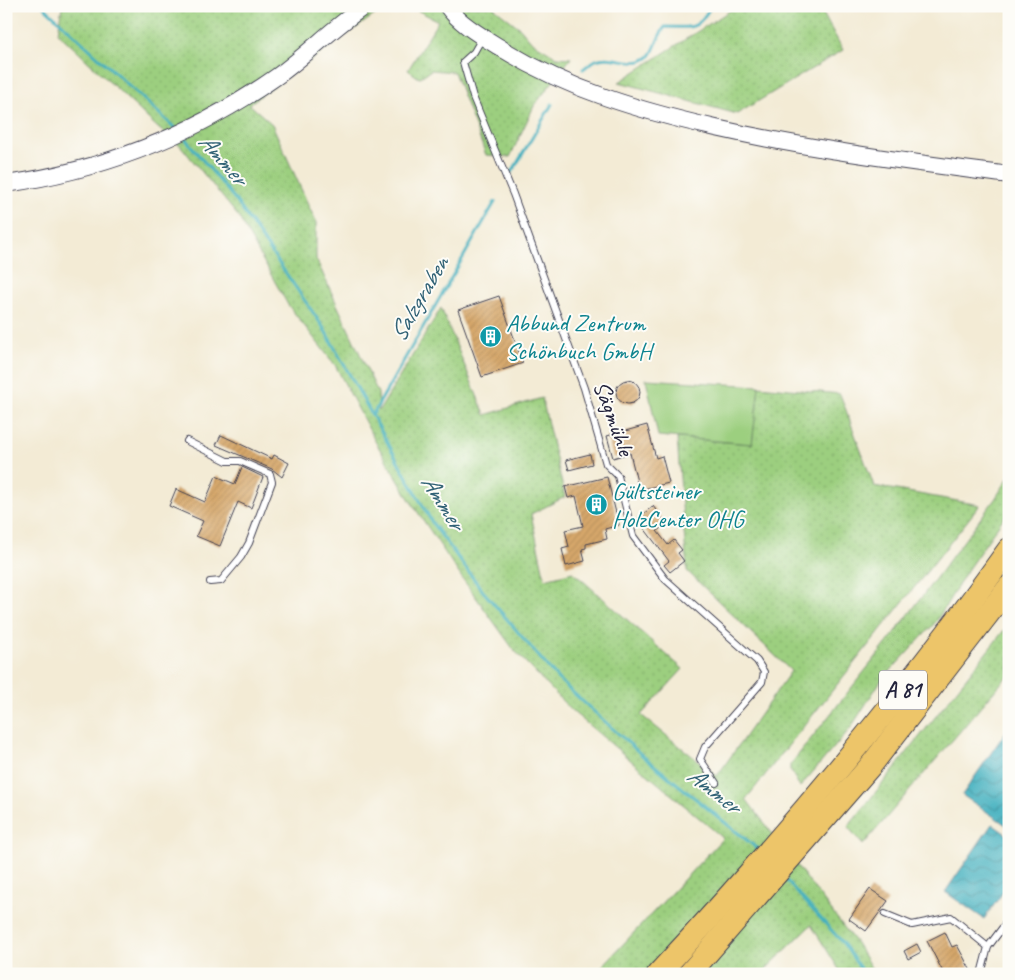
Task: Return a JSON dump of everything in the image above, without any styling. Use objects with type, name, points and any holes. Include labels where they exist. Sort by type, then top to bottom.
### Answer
[{"type":"highway","name":"A 81","points":[[689,974],[756,883],[791,826],[906,687],[1009,549]]},
{"type":"highway","name":"A 81","points":[[658,974],[756,883],[805,843],[911,715],[1009,587]]},
{"type":"street","points":[[6,184],[85,168],[165,141],[205,122],[278,76],[349,12],[365,6]]},
{"type":"street","points":[[446,7],[483,37],[547,74],[615,102],[654,114],[802,147],[1009,175]]},
{"type":"lane","name":"Sägmühle","points":[[483,37],[474,52],[463,62],[472,97],[513,194],[584,388],[606,464],[618,476],[633,536],[666,579],[757,661],[764,672],[762,682],[705,747],[700,759],[716,783]]},
{"type":"lane","points":[[187,441],[227,461],[240,461],[270,474],[272,482],[249,544],[241,557],[221,581],[210,582]]},
{"type":"lane","points":[[885,914],[912,925],[951,917],[988,947]]},
{"type":"lane","points":[[981,974],[988,947],[1009,919]]},
{"type":"green space","points":[[62,6],[387,6],[249,104],[272,124],[316,222],[316,259],[378,393],[379,411],[441,308],[485,415],[542,398],[565,497],[531,514],[545,579],[573,572],[683,669],[641,715],[717,776],[791,671],[687,571],[677,438],[752,444],[759,386],[840,394],[874,486],[980,505],[746,799],[856,943],[875,974],[842,974],[811,925],[761,974],[595,974],[723,838],[572,711],[514,650],[462,578],[411,502],[375,441],[335,365],[288,305],[238,216],[180,145],[158,128],[58,33]]},
{"type":"green space","points":[[409,6],[492,6],[520,28],[531,41],[557,57],[571,58],[534,106],[510,157],[486,155],[454,72],[431,70],[419,78],[408,70],[438,21]]},
{"type":"green space","points":[[737,6],[819,6],[843,50],[737,114],[619,82]]},
{"type":"green space","points":[[646,379],[759,386],[752,444],[658,436]]},
{"type":"green space","points":[[1009,477],[1009,510],[968,569],[936,622],[880,682],[850,729],[800,787],[790,770],[790,765],[891,638],[995,499]]},
{"type":"green space","points":[[1009,624],[1009,674],[863,845],[848,827]]},
{"type":"water","points":[[1009,727],[1009,827],[962,795]]},
{"type":"water","points":[[992,824],[1009,836],[1009,884],[984,919],[945,892]]},
{"type":"building","name":"Abbund Zentrum Schönbuch GmbH","points":[[499,296],[523,363],[482,377],[458,310]]},
{"type":"building","points":[[628,380],[636,384],[640,392],[636,400],[628,404],[620,400],[616,392],[620,384]]},
{"type":"building","points":[[647,425],[656,458],[662,456],[669,483],[639,490],[630,453],[613,458],[607,436]]},
{"type":"building","points":[[221,435],[272,459],[274,455],[289,463],[282,477],[272,469],[216,445]]},
{"type":"building","points":[[590,454],[592,464],[569,470],[566,460]]},
{"type":"building","points":[[242,467],[263,477],[251,508],[238,502],[220,546],[196,536],[203,521],[169,506],[176,489],[205,502],[216,476],[235,484]]},
{"type":"building","name":"Gültsteiner HolzCenter OHG","points":[[607,477],[619,525],[605,529],[607,539],[586,544],[586,548],[582,549],[585,561],[566,566],[562,549],[569,547],[565,530],[583,526],[576,496],[568,498],[565,487]]},
{"type":"building","points":[[653,506],[666,524],[657,531],[668,545],[674,540],[682,550],[678,553],[684,561],[670,572],[664,565],[669,561],[637,519]]},
{"type":"building","points":[[870,889],[888,901],[866,931],[849,919]]},
{"type":"building","points":[[945,932],[952,947],[957,945],[971,971],[965,974],[944,974],[927,941]]},
{"type":"building","points":[[917,944],[921,952],[908,959],[904,951]]},
{"type":"waterway","name":"Ammer","points":[[43,6],[177,130]]},
{"type":"waterway","name":"Salzgraben","points":[[583,69],[602,58],[637,62],[643,60],[649,57],[665,27],[687,27],[697,24],[711,6]]},
{"type":"waterway","name":"Salzgraben","points":[[512,172],[552,104]]},
{"type":"waterway","name":"Ammer","points":[[183,136],[234,198],[323,327],[433,524],[482,590],[558,679],[644,757],[759,850]]},
{"type":"waterway","name":"Salzgraben","points":[[373,414],[495,202]]},
{"type":"waterway","name":"Ammer","points":[[783,877],[843,943],[864,974]]},
{"type":"place","name":"Abbund Zentrum Schönbuch GmbH","points":[[490,337]]},
{"type":"place","name":"Gültsteiner HolzCenter OHG","points":[[596,505]]}]
